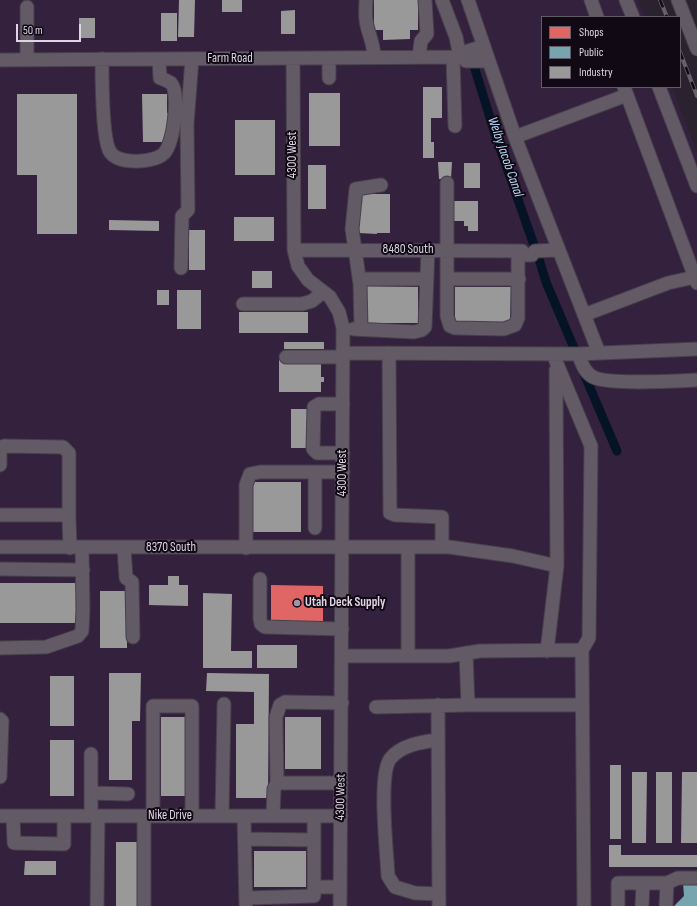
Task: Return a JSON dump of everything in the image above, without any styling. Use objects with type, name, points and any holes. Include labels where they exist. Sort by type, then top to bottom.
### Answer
[{"type":"street","points":[[366,0],[366,19],[370,36],[374,43],[374,58]]},
{"type":"street","points":[[419,57],[421,41],[427,34],[425,0]]},
{"type":"street","points":[[442,0],[456,37],[458,57],[455,126]]},
{"type":"street","points":[[468,0],[515,137],[599,353]]},
{"type":"street","points":[[591,0],[598,16]]},
{"type":"street","points":[[626,0],[633,16]]},
{"type":"street","points":[[678,0],[697,49]]},
{"type":"street","points":[[27,7],[27,59]]},
{"type":"street","points":[[458,57],[482,40]]},
{"type":"street","name":"Farm Road","points":[[0,60],[458,57],[466,61],[489,61]]},
{"type":"street","name":"4300 West","points":[[293,58],[294,250],[298,266],[308,280],[330,297],[339,312],[343,328],[340,906]]},
{"type":"street","points":[[329,58],[329,78]]},
{"type":"street","points":[[102,59],[106,136],[110,151],[116,156],[132,162],[162,156],[168,149],[172,138],[174,91],[170,83],[160,78],[159,59]]},
{"type":"street","points":[[181,268],[182,216],[188,210],[187,124],[192,59]]},
{"type":"street","points":[[660,88],[697,186]]},
{"type":"street","points":[[515,137],[625,91],[696,280],[668,283],[584,315]]},
{"type":"street","points":[[447,183],[447,316],[450,326],[455,328],[504,329],[512,326],[518,321],[519,279],[525,251]]},
{"type":"street","points":[[361,329],[359,279],[352,229],[356,189],[381,185]]},
{"type":"street","name":"8480 South","points":[[294,250],[559,250]]},
{"type":"street","points":[[343,328],[414,332],[422,330],[426,324],[428,250]]},
{"type":"street","points":[[359,279],[427,279]]},
{"type":"street","points":[[447,279],[519,279]]},
{"type":"street","points":[[244,304],[302,304],[312,300],[323,292]]},
{"type":"street","points":[[286,357],[389,353],[554,360],[578,354],[697,349]]},
{"type":"street","points":[[389,353],[390,513],[395,515],[442,517],[442,547]]},
{"type":"street","points":[[578,354],[584,369],[593,376],[604,380],[697,380]]},
{"type":"street","points":[[546,651],[556,566],[554,360]]},
{"type":"street","points":[[554,360],[591,446],[589,638],[582,650],[581,705],[584,906]]},
{"type":"street","points":[[343,404],[319,404],[314,407],[313,449],[317,454],[343,453]]},
{"type":"street","points":[[0,465],[0,450],[4,446],[64,447],[68,453],[69,519],[82,570],[82,631],[78,636],[46,647],[0,648]]},
{"type":"street","points":[[246,548],[246,485],[250,474],[260,472],[343,472]]},
{"type":"street","points":[[315,473],[315,528]]},
{"type":"street","points":[[0,515],[64,515],[69,519]]},
{"type":"street","name":"8370 South","points":[[0,547],[442,547],[472,549],[556,566]]},
{"type":"street","points":[[408,547],[408,656]]},
{"type":"street","points":[[124,548],[126,578],[132,582],[133,638]]},
{"type":"street","points":[[0,569],[82,570]]},
{"type":"street","points":[[260,579],[260,619],[261,624],[265,627],[342,629]]},
{"type":"street","points":[[342,656],[449,656],[480,651],[582,650]]},
{"type":"street","points":[[466,653],[468,705]]},
{"type":"street","points":[[273,816],[274,789],[277,783],[276,717],[280,705],[285,702],[342,703]]},
{"type":"street","points":[[222,816],[224,704]]},
{"type":"street","points":[[376,707],[438,705],[581,705]]},
{"type":"street","points":[[438,705],[439,900],[395,887],[388,876],[384,784],[390,760],[406,747],[438,740]]},
{"type":"street","points":[[144,906],[153,706],[192,706],[192,816]]},
{"type":"street","points":[[0,719],[2,721],[0,777]]},
{"type":"street","points":[[91,754],[91,793],[94,816],[97,906]]},
{"type":"street","points":[[277,783],[341,783]]},
{"type":"street","points":[[91,793],[128,794]]},
{"type":"street","name":"Nike Drive","points":[[0,816],[341,816]]},
{"type":"street","points":[[13,816],[14,843],[64,844],[64,816]]},
{"type":"street","points":[[244,816],[246,902],[314,896],[314,816]]},
{"type":"street","points":[[245,839],[314,840]]},
{"type":"street","points":[[618,906],[618,883],[667,883],[678,878],[697,878]]},
{"type":"street","points":[[642,906],[643,883]]},
{"type":"street","points":[[666,906],[667,883]]},
{"type":"street","points":[[314,887],[340,887]]},
{"type":"shaded area","points":[[0,0],[637,0],[645,16],[541,16],[541,88],[672,88],[697,152],[697,906],[0,906]]},
{"type":"building: Shops","name":"Utah Deck Supply","points":[[271,585],[323,586],[323,622],[271,621]]},
{"type":"building: Public","points":[[683,883],[697,883],[697,906],[674,906],[684,896]]},
{"type":"building: Industry","points":[[179,0],[195,0],[194,37],[178,37]]},
{"type":"building: Industry","points":[[222,0],[242,0],[242,12],[222,12]]},
{"type":"building: Industry","points":[[374,0],[418,0],[418,30],[410,30],[410,39],[383,40],[383,30],[374,30]]},
{"type":"building: Industry","points":[[295,10],[295,34],[281,34],[281,11]]},
{"type":"building: Industry","points":[[161,13],[177,13],[177,41],[161,41]]},
{"type":"building: Industry","points":[[79,18],[95,18],[95,38],[79,38]]},
{"type":"building: Industry","points":[[423,87],[442,87],[442,118],[431,118],[431,142],[434,142],[434,158],[423,158]]},
{"type":"building: Industry","points":[[309,93],[340,93],[340,146],[309,146]]},
{"type":"building: Industry","points":[[17,94],[77,94],[77,234],[37,234],[37,175],[17,175]]},
{"type":"building: Industry","points":[[142,94],[167,94],[167,113],[172,113],[172,123],[167,123],[167,142],[143,142]]},
{"type":"building: Industry","points":[[235,120],[275,120],[275,175],[235,175]]},
{"type":"building: Industry","points":[[438,162],[452,162],[451,179],[439,179]]},
{"type":"building: Industry","points":[[464,163],[480,163],[480,188],[464,188]]},
{"type":"building: Industry","points":[[308,165],[326,165],[326,209],[308,209]]},
{"type":"building: Industry","points":[[358,194],[390,194],[390,233],[358,233]]},
{"type":"building: Industry","points":[[450,201],[478,201],[478,231],[468,231],[468,226],[464,226],[464,221],[450,221]]},
{"type":"building: Industry","points":[[234,217],[274,217],[274,241],[234,241]]},
{"type":"building: Industry","points":[[109,220],[159,221],[159,231],[109,230]]},
{"type":"building: Industry","points":[[189,230],[205,230],[205,270],[189,270]]},
{"type":"building: Industry","points":[[252,271],[272,271],[272,288],[252,288]]},
{"type":"building: Industry","points":[[366,286],[418,287],[418,323],[366,323]]},
{"type":"building: Industry","points":[[455,287],[511,287],[510,323],[455,323]]},
{"type":"building: Industry","points":[[157,290],[169,290],[169,305],[157,305]]},
{"type":"building: Industry","points":[[177,290],[201,290],[201,329],[177,329]]},
{"type":"building: Industry","points":[[239,312],[308,312],[308,333],[239,333]]},
{"type":"building: Industry","points":[[284,342],[324,342],[324,349],[284,349]]},
{"type":"building: Industry","points":[[279,360],[321,360],[321,377],[324,377],[324,382],[321,382],[321,392],[279,392]]},
{"type":"building: Industry","points":[[291,409],[307,409],[307,412],[310,412],[307,448],[291,448]]},
{"type":"building: Industry","points":[[251,482],[301,482],[301,532],[251,532]]},
{"type":"building: Industry","points":[[168,576],[179,576],[179,585],[188,585],[188,606],[149,605],[149,585],[168,585]]},
{"type":"building: Industry","points":[[0,583],[80,583],[80,623],[0,623]]},
{"type":"building: Industry","points":[[100,591],[127,591],[127,648],[100,648]]},
{"type":"building: Industry","points":[[203,593],[232,594],[231,651],[252,651],[252,668],[203,668]]},
{"type":"building: Industry","points":[[257,645],[297,645],[297,668],[257,668]]},
{"type":"building: Industry","points":[[109,673],[141,673],[140,721],[132,721],[132,780],[109,780]]},
{"type":"building: Industry","points":[[207,673],[269,674],[268,798],[236,798],[236,724],[254,724],[254,692],[206,691]]},
{"type":"building: Industry","points":[[50,676],[74,676],[74,726],[50,726]]},
{"type":"building: Industry","points":[[161,717],[187,717],[187,796],[161,796]]},
{"type":"building: Industry","points":[[285,717],[321,717],[321,769],[285,769]]},
{"type":"building: Industry","points":[[50,740],[74,740],[74,796],[50,796]]},
{"type":"building: Industry","points":[[610,765],[621,765],[621,839],[610,839]]},
{"type":"building: Industry","points":[[632,772],[647,772],[646,843],[632,843]]},
{"type":"building: Industry","points":[[656,772],[672,772],[672,843],[656,843]]},
{"type":"building: Industry","points":[[682,772],[697,772],[697,843],[681,843]]},
{"type":"building: Industry","points":[[116,842],[140,842],[140,906],[116,906]]},
{"type":"building: Industry","points":[[609,845],[621,845],[621,855],[697,855],[697,867],[609,867]]},
{"type":"building: Industry","points":[[254,851],[306,851],[306,887],[254,887]]},
{"type":"building: Industry","points":[[25,861],[56,861],[56,875],[24,875]]},
{"type":"waterway","name":"Welby Jacob Canal","points":[[474,66],[495,134],[535,248]]},
{"type":"waterway","name":"Welby Jacob Canal","points":[[539,259],[546,282],[574,348]]},
{"type":"waterway","name":"Welby Jacob Canal","points":[[582,369],[617,451]]},
{"type":"railway","points":[[660,0],[667,16]]},
{"type":"railway","points":[[681,55],[697,96]]},
{"type":"place","name":"Utah Deck Supply","points":[[297,603]]}]
